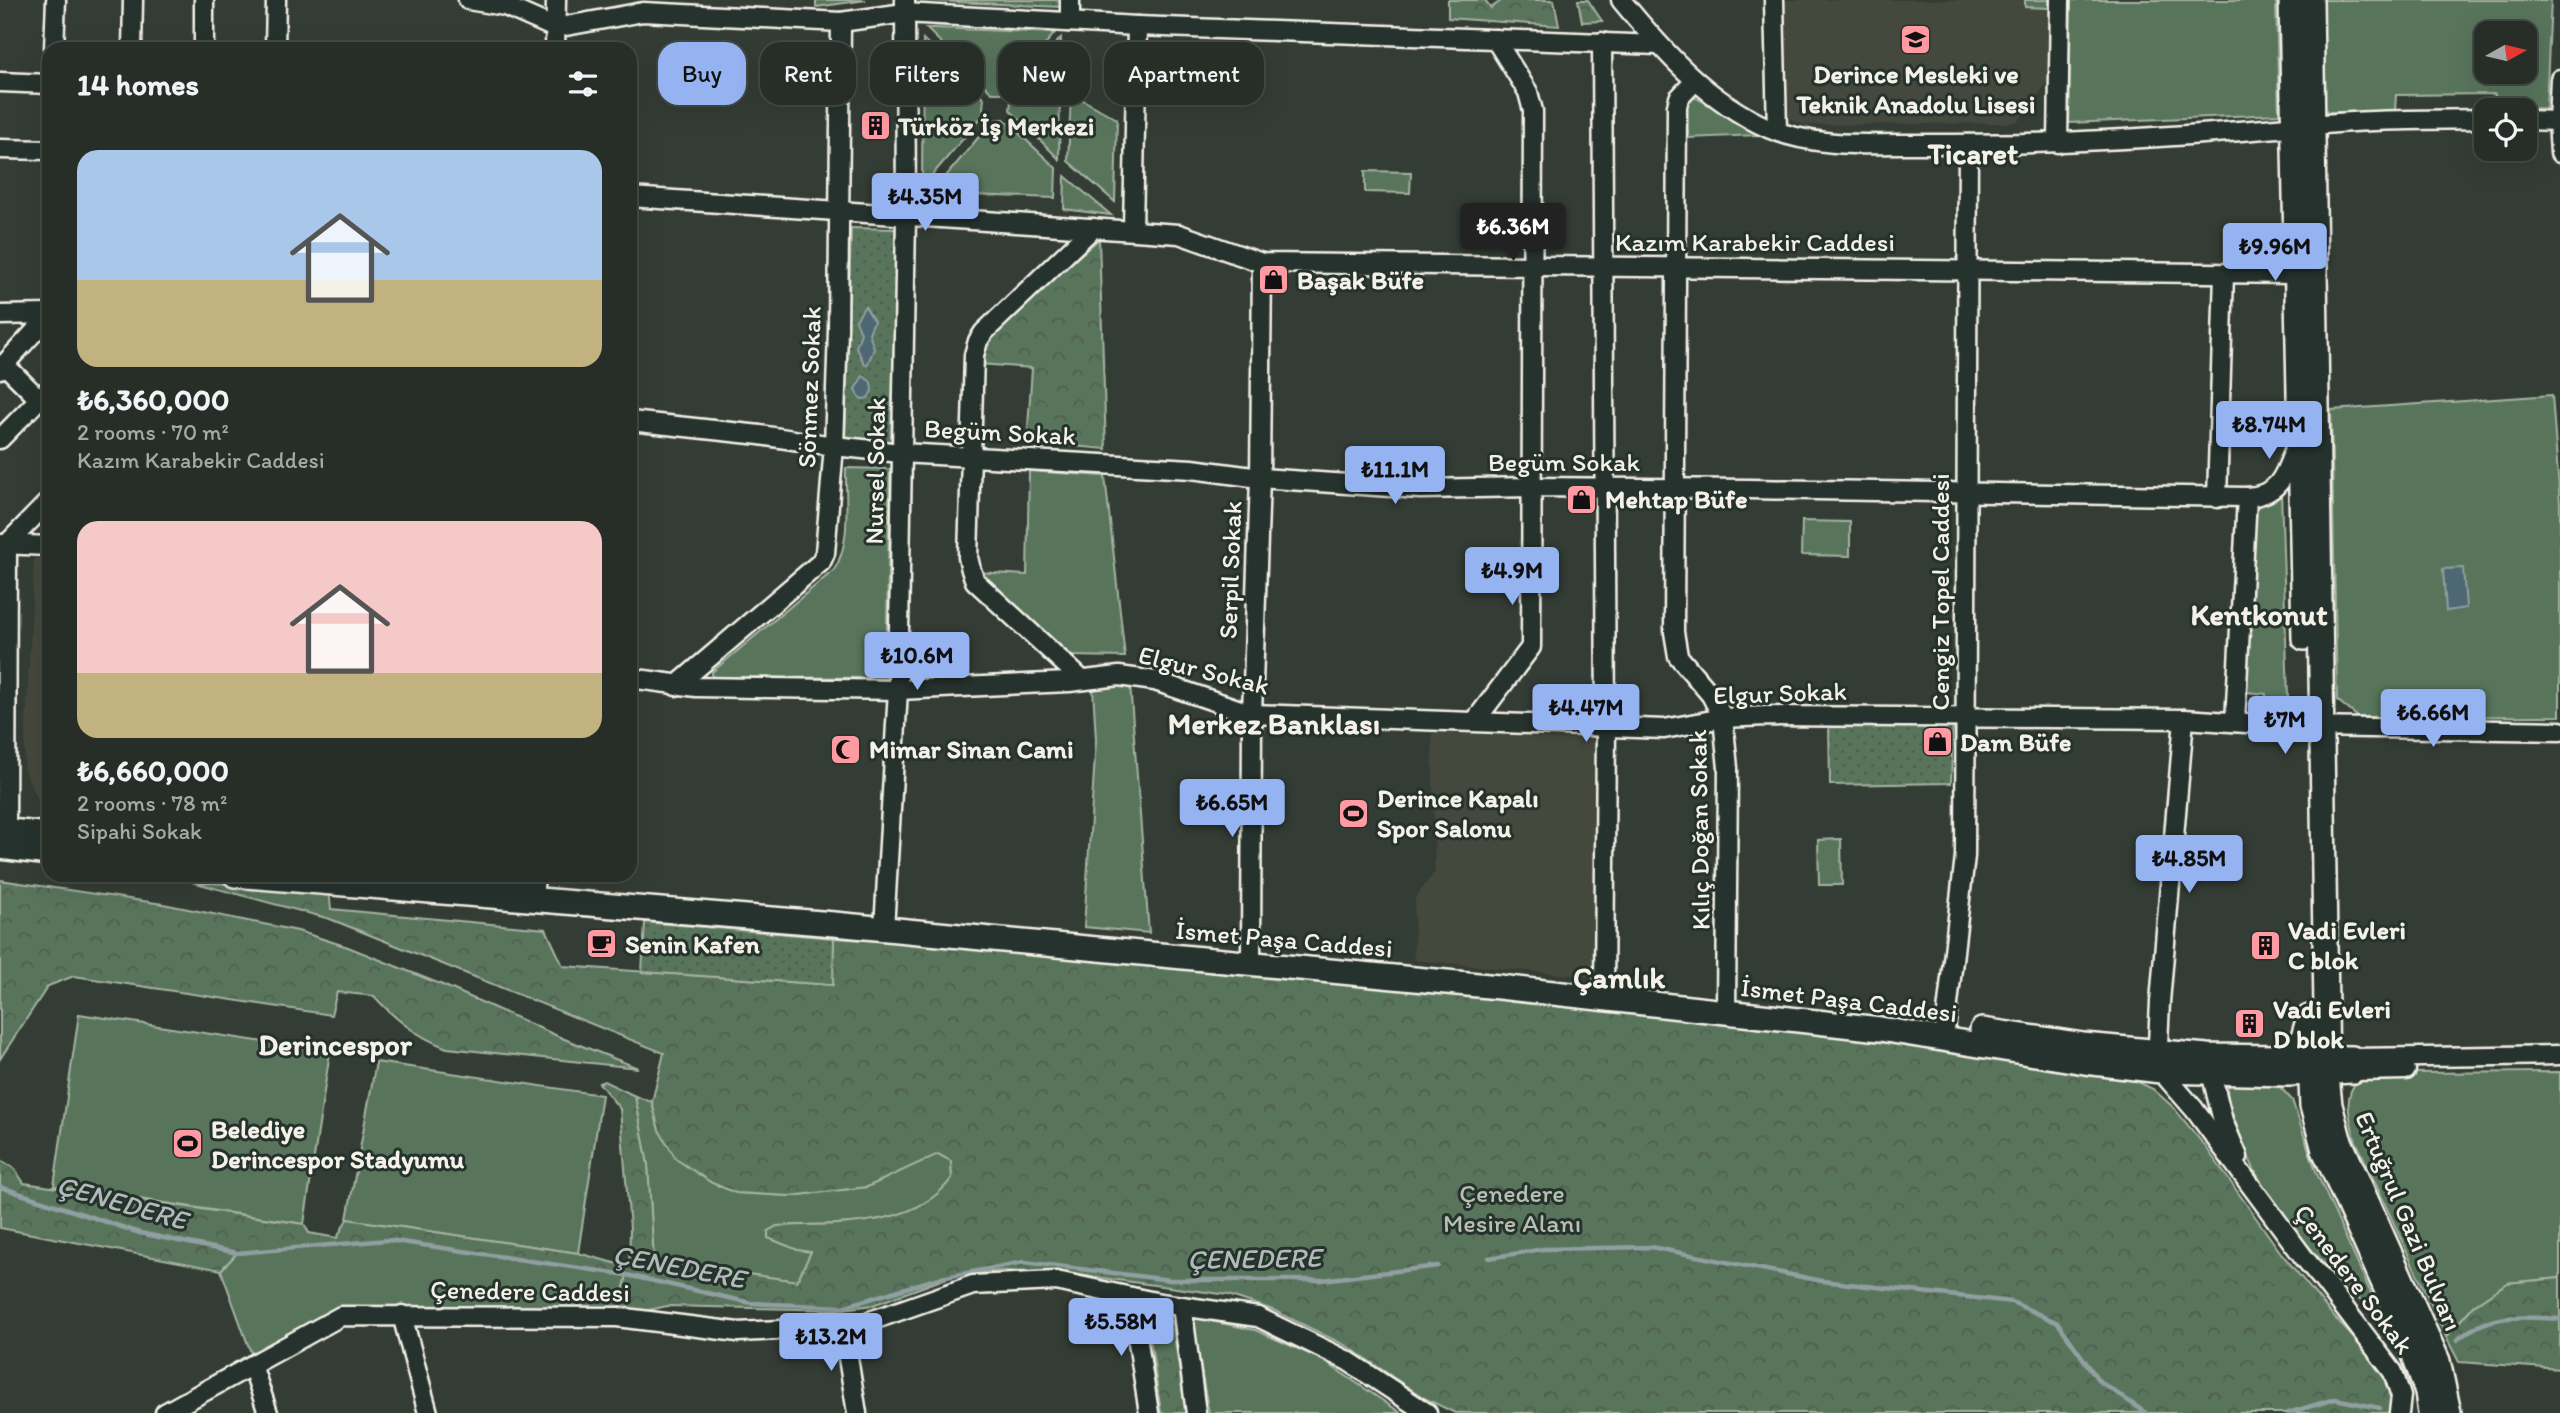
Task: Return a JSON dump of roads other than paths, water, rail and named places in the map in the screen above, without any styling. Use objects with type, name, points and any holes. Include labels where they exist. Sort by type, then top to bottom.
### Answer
[{"type":"main road","name":"Ertuğrul Gazi Bulvarı","points":[[2291,0],[2303,126],[2317,1018],[2309,1065],[2321,1105],[2438,1361],[2449,1413]]},
{"type":"main road","name":"Ertuğrul Gazi Bulvarı","points":[[2311,0],[2297,274],[2298,438],[2313,728]]},
{"type":"main road","points":[[3,841],[42,836]]},
{"type":"main road","points":[[3,841],[42,851]]},
{"type":"main road","name":"İsmet Paşa Caddesi","points":[[425,882],[534,886]]},
{"type":"main road","name":"İsmet Paşa Caddesi","points":[[501,882],[885,923],[1251,957],[1413,965],[1604,993],[1726,1006],[1887,1016],[1945,1032],[2083,1045],[2160,1061],[2209,1064],[2353,1064]]},
{"type":"main road","points":[[2317,1018],[2333,1040],[2353,1064],[2321,1105],[2302,1087],[2309,1065],[2300,1048],[2317,1018]]},
{"type":"main road","name":"Ertuğrul Gazi Bulvarı","points":[[2321,1105],[2324,1150],[2408,1338],[2427,1392],[2430,1413]]},
{"type":"street","points":[[54,42],[56,0]]},
{"type":"street","points":[[132,42],[133,0]]},
{"type":"street","points":[[204,0],[204,42]]},
{"type":"street","points":[[275,42],[276,0]]},
{"type":"street","points":[[468,0],[505,6],[555,27],[643,12],[841,22],[904,6],[1137,26],[1658,45]]},
{"type":"street","points":[[555,42],[556,0]]},
{"type":"street","points":[[1070,0],[1070,22]]},
{"type":"street","points":[[1621,0],[1658,45],[1695,80],[1751,119],[1777,131],[1810,140],[2058,143],[2303,126],[2474,119]]},
{"type":"street","points":[[1774,0],[1777,131]]},
{"type":"street","points":[[2058,143],[2060,0]]},
{"type":"street","name":"Nursel Sokak","points":[[885,923],[898,690],[906,217],[904,6]]},
{"type":"street","name":"Sönmez Sokak","points":[[676,686],[821,562],[828,541],[834,446],[840,212],[841,22]]},
{"type":"street","points":[[1133,230],[1137,26]]},
{"type":"street","points":[[1475,721],[1531,647],[1533,111],[1528,92],[1495,39]]},
{"type":"street","points":[[1602,42],[1606,726],[1604,993]]},
{"type":"street","points":[[2560,79],[2560,153]]},
{"type":"street","name":"Kılıç Doğan Sokak","points":[[1695,80],[1679,98],[1677,106],[1676,646],[1684,666],[1711,695],[1723,718],[1728,768],[1726,1006]]},
{"type":"street","points":[[0,82],[42,84]]},
{"type":"street","points":[[2537,120],[2559,121]]},
{"type":"street","name":"Cengiz Topel Caddesi","points":[[1945,1032],[1965,856],[1968,144]]},
{"type":"street","points":[[0,149],[42,150]]},
{"type":"street","name":"Kazım Karabekir Caddesi","points":[[637,198],[1179,234],[1262,263],[2297,274]]},
{"type":"street","points":[[1082,680],[975,581],[968,557],[970,457],[978,341],[984,332],[1093,228]]},
{"type":"street","name":"Serpil Sokak","points":[[1251,957],[1252,713],[1260,478],[1262,263]]},
{"type":"street","points":[[2217,498],[2224,274]]},
{"type":"street","points":[[0,315],[42,315]]},
{"type":"street","points":[[42,323],[2,366],[42,393]]},
{"type":"street","points":[[0,439],[42,396]]},
{"type":"street","name":"Begüm Sokak","points":[[637,422],[901,453],[1192,469],[1260,478],[1420,489],[1532,487],[2217,498],[2261,496],[2277,487],[2298,438]]},
{"type":"street","points":[[2235,722],[2247,497]]},
{"type":"street","points":[[3,841],[4,544],[42,508]]},
{"type":"street","points":[[4,544],[42,546]]},
{"type":"street","name":"Elgur Sokak","points":[[637,679],[676,686],[739,689],[898,690],[1115,676],[1138,677],[1252,713],[1670,729],[1723,718],[1757,716],[2185,719],[2313,728],[2560,731]]},
{"type":"street","points":[[2160,1061],[2160,1002],[2185,719]]},
{"type":"street","points":[[2353,1064],[2560,1055]]},
{"type":"street","name":"Çenedere Sokak","points":[[2160,1061],[2248,1183],[2393,1372],[2401,1396],[2399,1413]]},
{"type":"street","name":"Çenedere Sokak","points":[[2209,1064],[2223,1121],[2248,1183]]},
{"type":"street","points":[[2353,1064],[2560,1067]]},
{"type":"street","name":"Çenedere Caddesi","points":[[166,1413],[341,1316],[617,1317],[738,1332],[843,1327],[856,1326],[973,1285],[1056,1281],[1131,1297],[1258,1317],[1348,1361],[1427,1413]]},
{"type":"street","points":[[1131,1297],[1149,1413]]},
{"type":"street","points":[[1182,1306],[1196,1413]]},
{"type":"street","points":[[402,1315],[428,1413]]},
{"type":"street","points":[[843,1327],[857,1413]]},
{"type":"street","points":[[252,1365],[268,1413]]},
{"type":"water","points":[[865,306],[874,321],[869,333],[874,349],[867,365],[856,347],[861,333],[856,320]]},
{"type":"water","points":[[863,376],[871,382],[872,391],[868,398],[862,399],[855,389]]},
{"type":"water","points":[[2463,568],[2466,608],[2446,611],[2443,569]]},
{"type":"waterway","name":"ÇENEDERE","points":[[0,1187],[140,1233],[237,1253],[388,1240],[627,1275],[751,1303],[843,1307],[936,1279],[1024,1262],[1170,1280],[1322,1280],[1438,1266]]},
{"type":"waterway","points":[[1489,1258],[1543,1249],[1651,1247],[1822,1281],[2012,1302],[2058,1323],[2099,1381],[2146,1413]]},
{"type":"waterway","name":"ÇENEDERE","points":[[2457,1340],[2481,1325],[2506,1318],[2560,1319]]},
{"type":"waterway","points":[[2288,1413],[2335,1399],[2380,1408]]},
{"type":"place","name":"Derince Mesleki ve Teknik Anadolu Lisesi","points":[[1916,39]]},
{"type":"place","name":"Türköz İş Merkezi","points":[[875,126]]},
{"type":"place","name":"Başak Büfe","points":[[1274,280]]},
{"type":"place","name":"Mehtap Büfe","points":[[1582,499]]},
{"type":"place","name":"Dam Büfe","points":[[1937,742]]},
{"type":"place","name":"Mimar Sinan Cami","points":[[846,749]]},
{"type":"place","name":"Derince Kapalı Spor Salonu","points":[[1354,813]]},
{"type":"place","name":"Senin Kafen","points":[[602,944]]},
{"type":"place","name":"Vadi Evleri C blok","points":[[2265,945]]},
{"type":"place","name":"Vadi Evleri D blok","points":[[2250,1024]]},
{"type":"place","name":"Belediye Derincespor Stadyumu","points":[[188,1144]]},
{"type":"district","name":"Ticaret","points":[[1973,154]]},
{"type":"district","name":"Kentkonut","points":[[2259,615]]},
{"type":"district","name":"Merkez Banklası","points":[[1274,724]]},
{"type":"district","name":"Çamlık","points":[[1619,978]]},
{"type":"district","name":"Derincespor","points":[[335,1045]]},
{"type":"park label","name":"Çenedere Mesire Alanı","points":[[1512,1208]]}]
